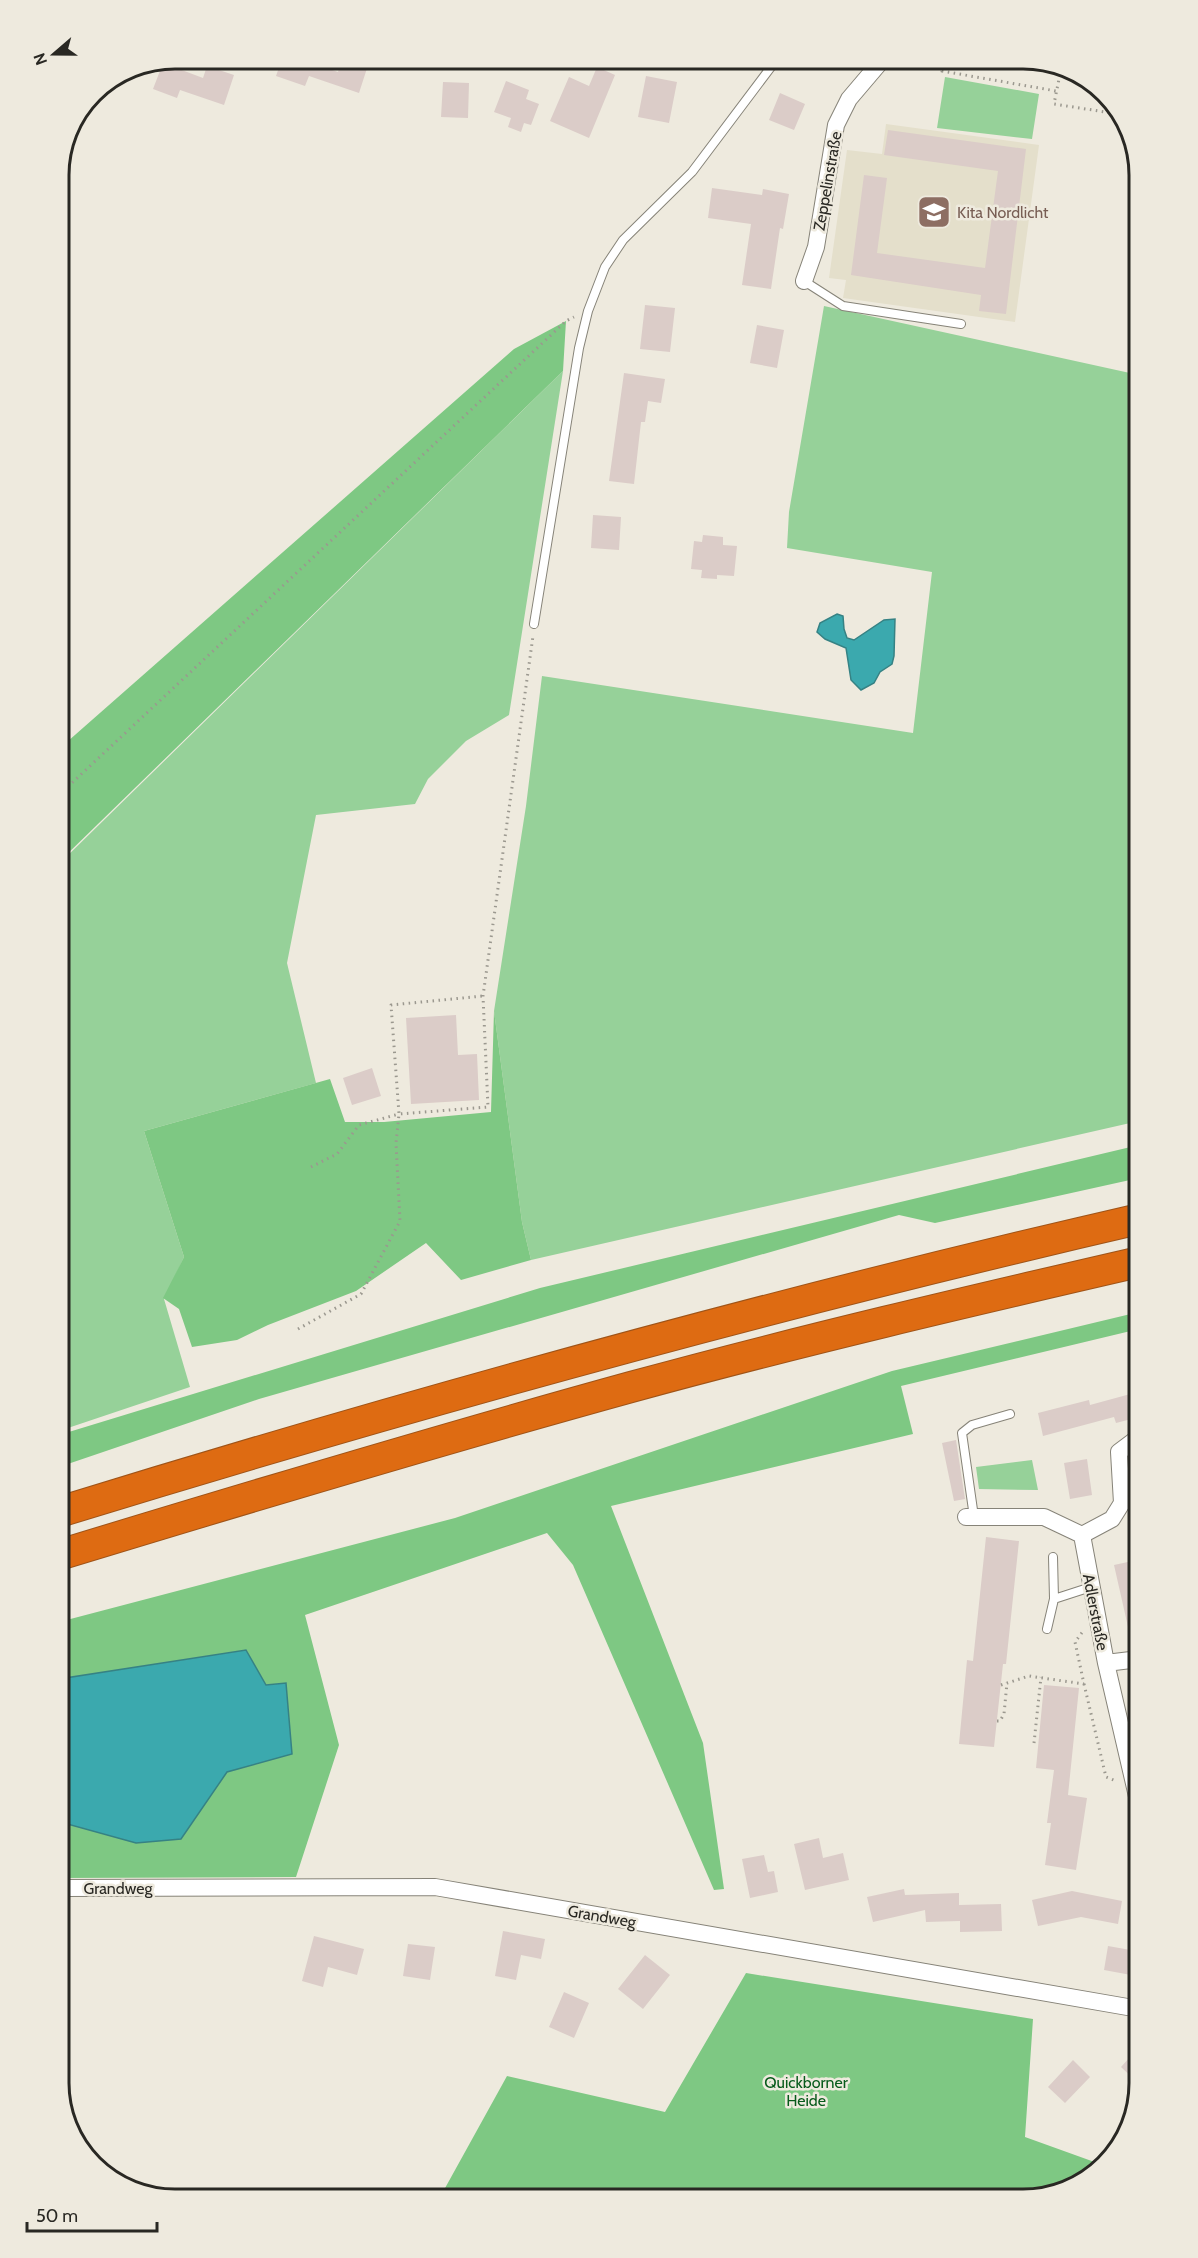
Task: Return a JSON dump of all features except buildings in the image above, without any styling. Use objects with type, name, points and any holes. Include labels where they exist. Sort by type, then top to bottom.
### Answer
[{"type":"highway","points":[[69,1509],[413,1406],[683,1331],[988,1254],[1129,1222]]},
{"type":"highway","points":[[69,1552],[260,1494],[633,1387],[971,1300],[1129,1264]]},
{"type":"street","name":"Zeppelinstraße","points":[[804,281],[816,248],[836,125],[849,99],[874,69]]},
{"type":"street","points":[[970,1517],[1044,1517],[1082,1534],[1112,1519],[1122,1503],[1119,1452],[1129,1444]]},
{"type":"street","name":"Adlerstraße","points":[[1082,1534],[1106,1663],[1129,1759]]},
{"type":"street","points":[[1106,1663],[1129,1660]]},
{"type":"street","name":"Grandweg","points":[[69,1888],[435,1887],[1129,2007]]},
{"type":"lane","points":[[534,624],[579,348],[588,312],[605,267],[623,240],[692,172],[769,69]]},
{"type":"lane","points":[[804,281],[843,306],[962,324]]},
{"type":"lane","points":[[970,1517],[962,1433],[972,1425],[1010,1414]]},
{"type":"lane","points":[[1047,1629],[1054,1599],[1053,1557]]},
{"type":"lane","points":[[1054,1599],[1091,1587]]},
{"type":"path","points":[[942,69],[942,71],[1056,91]]},
{"type":"path","points":[[1059,76],[1054,104],[1109,113]]},
{"type":"path","points":[[69,786],[566,321],[588,312]]},
{"type":"path","points":[[311,1167],[337,1154],[359,1125],[399,1114],[488,1107],[483,996],[534,624]]},
{"type":"path","points":[[298,1329],[362,1294],[400,1221],[396,1143],[399,1114],[391,1005],[483,996]]},
{"type":"path","points":[[1098,1623],[1087,1626],[1075,1642],[1106,1778],[1129,1792]]},
{"type":"path","points":[[1000,1684],[1029,1676],[1084,1684]]},
{"type":"path","points":[[1034,1743],[1041,1677]]},
{"type":"path","points":[[997,1721],[1000,1721],[1004,1714],[1006,1683]]},
{"type":"shaded area","name":"Kita Nordlicht","points":[[886,124],[1039,145],[1015,322],[843,298],[846,280],[829,278],[847,150],[882,154]]},
{"type":"green space","points":[[945,77],[1039,94],[1032,139],[937,128]]},
{"type":"green space","points":[[824,306],[1129,373],[1129,1123],[531,1260],[522,1222],[494,1011],[526,806],[542,676],[913,733],[932,572],[787,548],[789,512]]},
{"type":"green space","points":[[566,321],[563,371],[69,852],[69,740],[514,349]]},
{"type":"green space","points":[[563,371],[509,715],[466,741],[428,779],[415,804],[316,815],[287,963],[316,1083],[144,1131],[184,1257],[164,1299],[190,1387],[69,1428],[69,854]]},
{"type":"green space","points":[[494,1011],[522,1222],[531,1260],[461,1280],[426,1243],[356,1291],[268,1325],[237,1340],[192,1347],[179,1309],[163,1298],[184,1257],[144,1131],[330,1079],[345,1122],[384,1122],[491,1112]]},
{"type":"green space","points":[[1129,1147],[1129,1180],[935,1223],[899,1215],[259,1399],[69,1464],[69,1432],[540,1288]]},
{"type":"green space","points":[[1129,1314],[1129,1331],[901,1386],[913,1434],[611,1506],[703,1743],[724,1889],[714,1890],[573,1565],[547,1533],[305,1615],[339,1745],[296,1877],[69,1878],[69,1822],[181,1839],[227,1771],[292,1754],[286,1683],[266,1685],[246,1650],[69,1677],[69,1619],[455,1518],[892,1371]]},
{"type":"green space","points":[[1032,1460],[1038,1490],[979,1489],[976,1467]]},
{"type":"green space","name":"Quickborner Heide","points":[[746,1973],[1033,2019],[1025,2137],[1094,2162],[1064,2181],[1044,2187],[1023,2189],[445,2189],[507,2076],[665,2112]]},
{"type":"water","points":[[837,614],[843,616],[847,638],[854,640],[884,620],[895,619],[892,664],[880,672],[874,683],[861,690],[851,680],[846,648],[825,639],[817,632],[820,623]]},
{"type":"water","points":[[246,1650],[266,1685],[286,1683],[292,1754],[227,1772],[181,1839],[136,1843],[69,1824],[69,1677]]},
{"type":"place","name":"Kita Nordlicht","points":[[934,212]]}]
